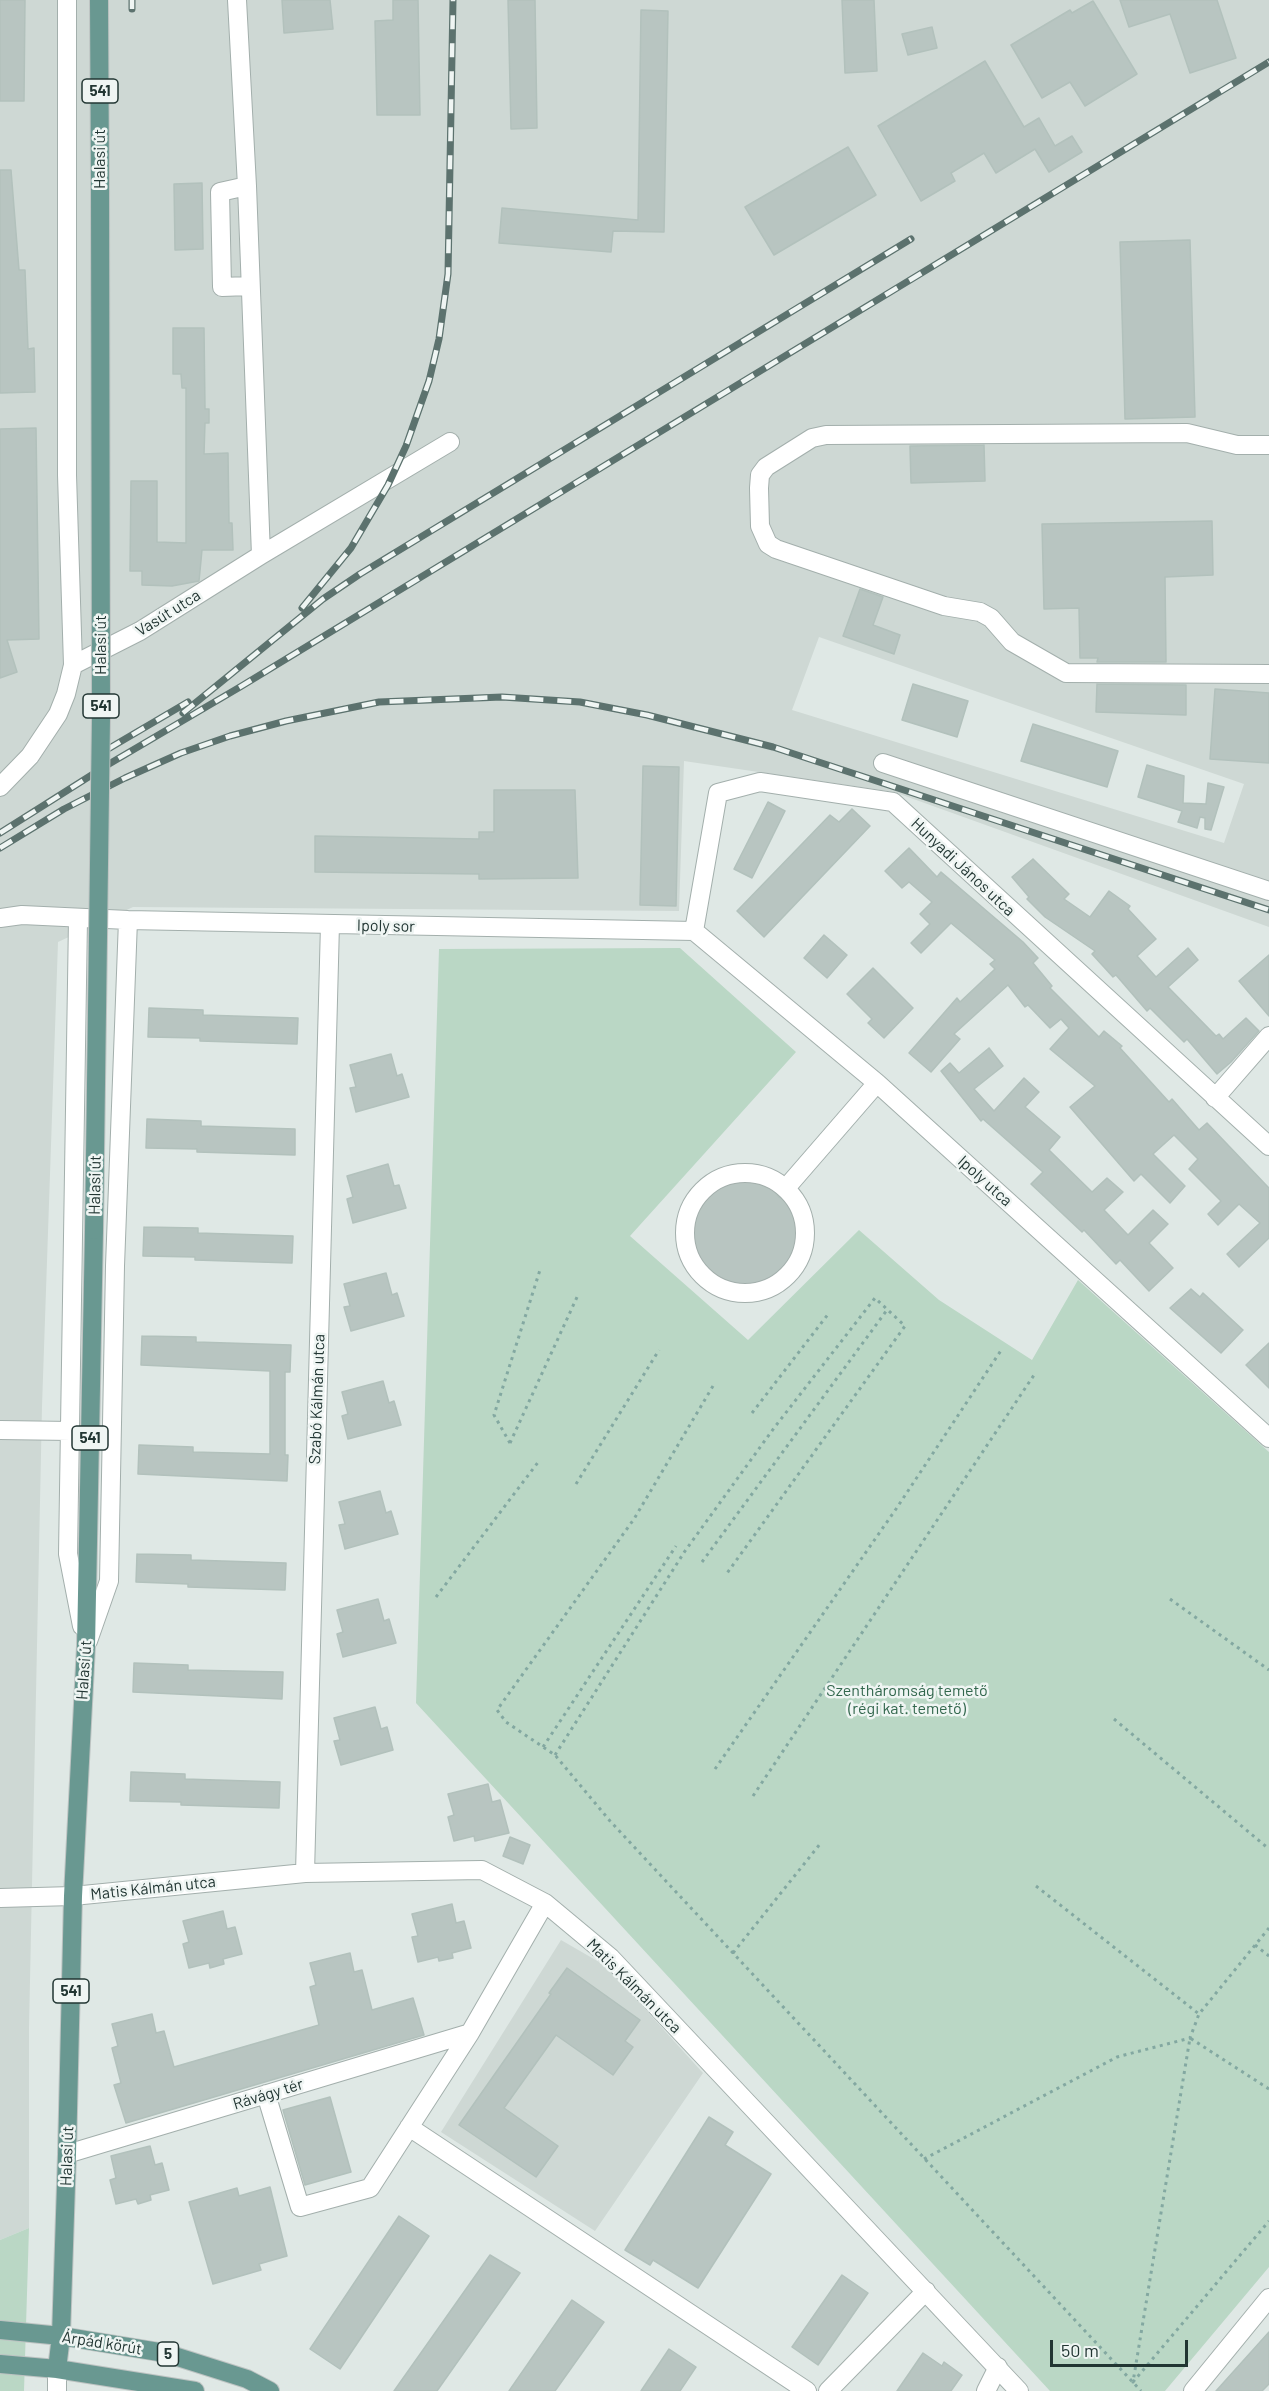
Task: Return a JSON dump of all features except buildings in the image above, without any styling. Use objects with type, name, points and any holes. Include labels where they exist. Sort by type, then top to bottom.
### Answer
[{"type":"main road","name":"Halasi út","points":[[57,2368],[61,2336],[73,1896],[86,1646],[94,1230],[101,717],[99,0]]},
{"type":"main road","name":"Árpád körút","points":[[0,2330],[61,2336],[165,2353],[247,2379],[270,2391]]},
{"type":"main road","name":"5","points":[[0,2364],[57,2368]]},
{"type":"main road","name":"Árpád körút","points":[[57,2368],[195,2391]]},
{"type":"street","name":"Halasi út","points":[[67,0],[67,475],[73,665]]},
{"type":"street","points":[[237,0],[247,186],[261,555]]},
{"type":"street","points":[[247,186],[220,192],[221,275],[222,287],[249,286]]},
{"type":"street","points":[[1269,445],[1237,445],[1187,433],[826,435],[812,438],[766,467],[760,475],[759,488],[760,526],[768,544],[776,549],[944,606],[980,612],[991,618],[1012,642],[1066,673],[1269,674]]},
{"type":"street","name":"Vasút utca","points":[[73,665],[140,631],[261,555],[450,442]]},
{"type":"street","points":[[0,787],[30,756],[51,724],[66,694],[73,665]]},
{"type":"street","points":[[883,763],[1269,891]]},
{"type":"street","name":"Hunyadi János utca","points":[[694,932],[718,793],[760,782],[893,802],[1269,1146]]},
{"type":"street","points":[[0,918],[22,915],[78,919],[68,1554],[86,1646]]},
{"type":"street","name":"Ipoly sor","points":[[78,919],[694,932]]},
{"type":"street","points":[[86,1646],[109,1581],[115,1266],[128,920]]},
{"type":"street","name":"Szabó Kálmán utca","points":[[305,1873],[330,924]]},
{"type":"street","name":"Ipoly utca","points":[[694,932],[877,1083],[1269,1438]]},
{"type":"street","points":[[1215,1098],[1269,1036]]},
{"type":"street","points":[[786,1188],[877,1083]]},
{"type":"street","points":[[738,1173],[760,1175],[786,1188],[801,1211],[805,1234],[800,1256],[787,1275],[768,1288],[746,1292],[723,1288],[704,1276],[691,1257],[685,1236],[688,1214],[699,1194],[717,1180],[738,1173]]},
{"type":"street","points":[[0,1430],[71,1431]]},
{"type":"street","name":"Matis Kálmán utca","points":[[0,1898],[73,1896],[305,1873],[482,1870],[545,1903],[611,1958],[1019,2391]]},
{"type":"street","points":[[266,2094],[300,2207],[370,2188],[470,2033],[545,1903]]},
{"type":"street","name":"Rávágy tér","points":[[67,2154],[470,2033]]},
{"type":"street","points":[[410,2127],[807,2391]]},
{"type":"street","points":[[828,2391],[926,2291]]},
{"type":"street","points":[[1193,2391],[1269,2298]]},
{"type":"street","points":[[986,2391],[998,2367]]},
{"type":"street","points":[[57,2368],[57,2391]]},
{"type":"path","points":[[540,1270],[494,1414],[510,1443],[578,1296]]},
{"type":"path","points":[[555,1755],[685,1551],[774,1428],[875,1298],[905,1326],[725,1576]]},
{"type":"path","points":[[702,1562],[887,1310]]},
{"type":"path","points":[[752,1413],[830,1313]]},
{"type":"path","points":[[715,1769],[896,1509],[1002,1349]]},
{"type":"path","points":[[576,1484],[659,1350]]},
{"type":"path","points":[[753,1796],[1036,1372]]},
{"type":"path","points":[[713,1386],[633,1519],[497,1710],[506,1722],[555,1755],[610,1821],[1142,2391]]},
{"type":"path","points":[[436,1598],[539,1461]]},
{"type":"path","points":[[543,1747],[676,1546]]},
{"type":"path","points":[[1170,1599],[1269,1670]]},
{"type":"path","points":[[1114,1719],[1269,1849]]},
{"type":"path","points":[[733,1953],[819,1844]]},
{"type":"path","points":[[1036,1886],[1199,2014]]},
{"type":"path","points":[[1133,2382],[1190,2038],[1199,2014],[1269,1928]]},
{"type":"path","points":[[1255,1945],[1269,1956]]},
{"type":"path","points":[[924,2159],[1118,2057],[1190,2038],[1269,2089]]},
{"type":"path","points":[[1133,2382],[1269,2221]]},
{"type":"shaded area","points":[[0,0],[1269,0],[1269,927],[894,792],[684,761],[679,911],[133,907],[58,942],[42,1406],[29,2028],[29,2228],[0,2240]],"holes":[[[819,637],[1244,784],[1224,843],[792,710]]]},
{"type":"shaded area","points":[[561,1940],[606,1966],[703,2073],[595,2231],[441,2132]]},
{"type":"green space","name":"Szentháromság temető (régi kat. temető)","points":[[680,948],[796,1052],[630,1236],[748,1340],[859,1230],[939,1300],[1032,1360],[1078,1280],[1269,1452],[1269,2267],[1165,2391],[1050,2391],[416,1703],[439,949]]},
{"type":"green space","points":[[29,2228],[24,2391],[0,2391],[0,2240]]},
{"type":"railway","points":[[132,0],[132,9]]},
{"type":"railway","points":[[302,608],[351,548],[388,485],[406,446],[429,381],[439,339],[448,274],[453,0]]},
{"type":"railway","points":[[0,833],[109,764],[240,687],[1269,62]]},
{"type":"railway","points":[[183,713],[323,599],[360,574],[911,239]]},
{"type":"railway","points":[[0,848],[64,809],[125,778],[181,753],[230,736],[286,721],[379,702],[502,697],[580,702],[647,715],[773,747],[1269,910]]},
{"type":"railway","points":[[108,749],[188,702]]}]
